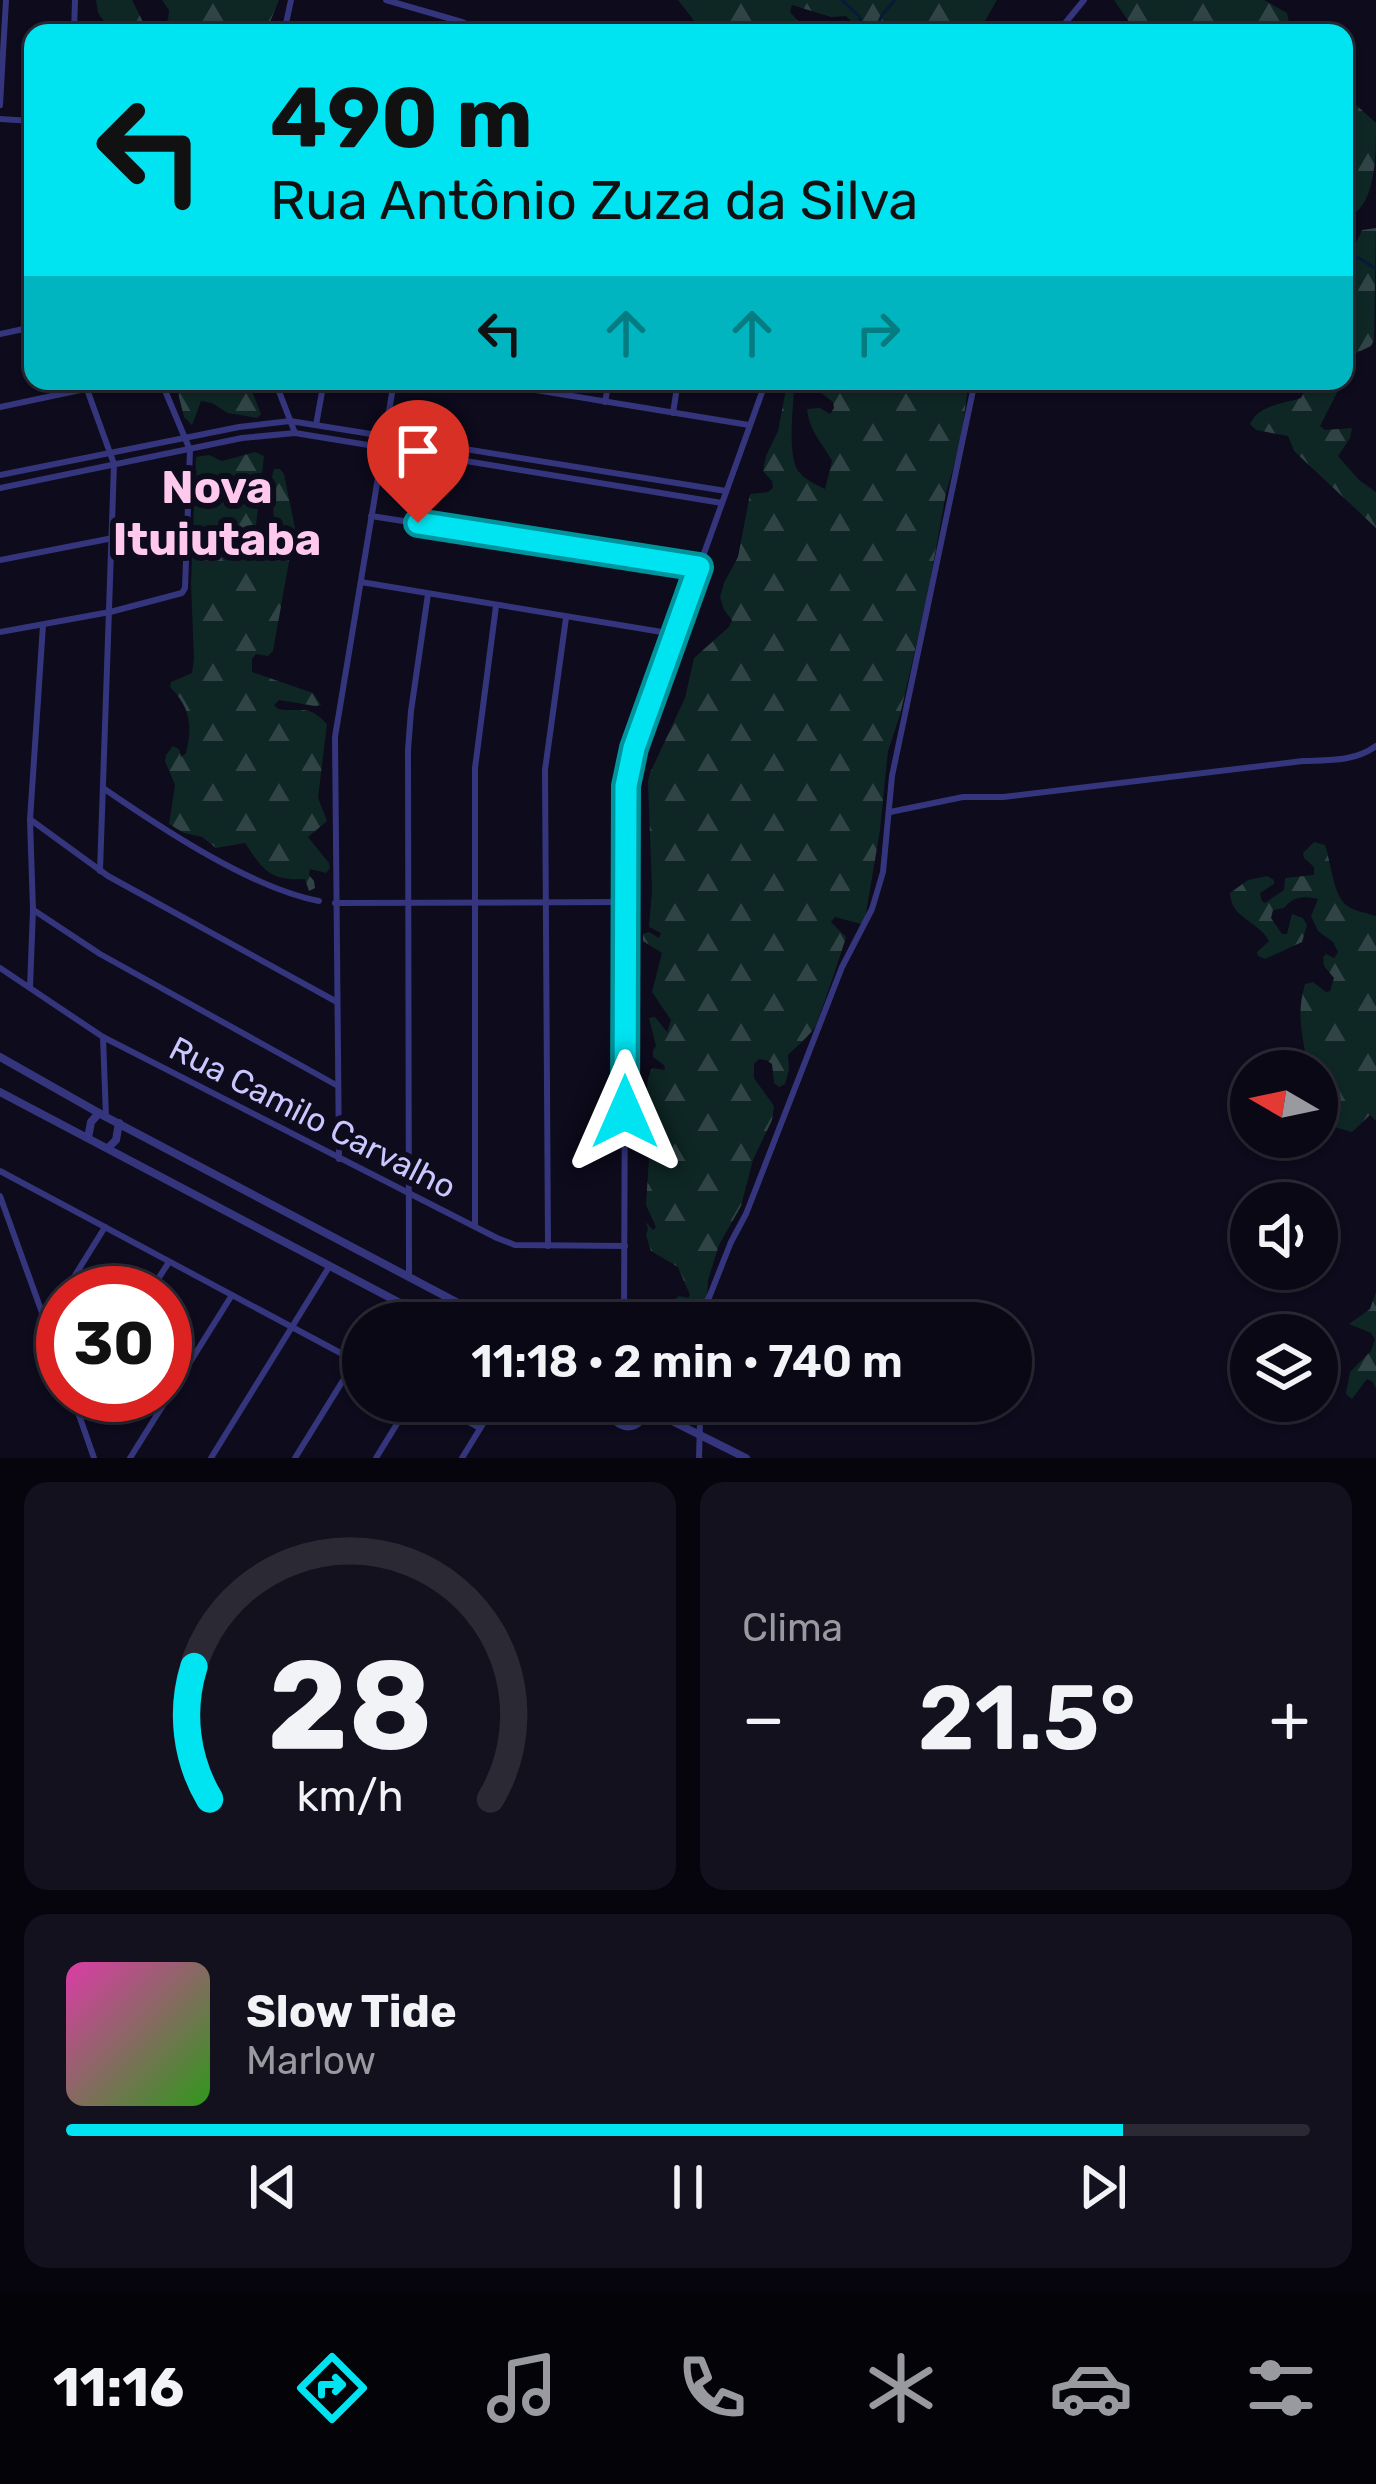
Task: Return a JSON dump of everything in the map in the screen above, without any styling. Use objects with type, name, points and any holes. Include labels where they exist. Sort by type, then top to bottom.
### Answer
[{"type":"street","points":[[0,105],[6,0]]},
{"type":"street","points":[[386,0],[466,24]]},
{"type":"street","points":[[1064,24],[1084,0]]},
{"type":"street","points":[[0,407],[66,390]]},
{"type":"street","points":[[87,390],[114,464],[100,871]]},
{"type":"street","points":[[0,632],[182,593],[190,450],[164,390]]},
{"type":"street","points":[[278,390],[295,434]]},
{"type":"street","points":[[316,425],[323,390]]},
{"type":"street","points":[[339,1159],[335,737],[393,390]]},
{"type":"street","points":[[554,390],[749,425]]},
{"type":"street","points":[[605,402],[607,390]]},
{"type":"street","points":[[673,412],[677,390]]},
{"type":"street","points":[[624,1302],[626,786],[674,634],[763,390]]},
{"type":"street","points":[[707,1302],[842,967],[872,909],[883,872],[892,776],[973,390]]},
{"type":"street","points":[[0,475],[290,421],[726,491]]},
{"type":"street","points":[[0,488],[242,438],[295,434],[722,503]]},
{"type":"street","points":[[371,516],[699,567]]},
{"type":"street","points":[[0,560],[113,538]]},
{"type":"street","points":[[361,582],[674,634]]},
{"type":"street","points":[[400,1295],[398,1278],[410,1192],[408,750],[428,594]]},
{"type":"street","points":[[475,1226],[475,769],[496,606]]},
{"type":"street","points":[[548,1246],[545,770],[566,618]]},
{"type":"street","points":[[30,987],[30,820],[43,624]]},
{"type":"street","points":[[890,812],[963,797],[1003,797],[1351,758],[1376,746]]},
{"type":"street","points":[[104,788],[202,850],[282,892],[319,901]]},
{"type":"street","points":[[30,820],[100,871],[337,1002]]},
{"type":"street","points":[[335,903],[625,902]]},
{"type":"street","points":[[33,910],[100,954],[338,1086]]},
{"type":"street","name":"Rua Camilo Carvalho","points":[[0,968],[103,1037],[515,1245],[625,1246]]},
{"type":"street","points":[[103,1037],[103,1115]]},
{"type":"street","points":[[0,1057],[398,1278],[450,1302]]},
{"type":"street","points":[[0,1092],[329,1267],[410,1302]]},
{"type":"street","points":[[88,1139],[91,1122],[103,1115]]},
{"type":"street","points":[[106,1149],[116,1140],[119,1123]]},
{"type":"street","points":[[0,1171],[342,1354]]},
{"type":"street","points":[[0,1196],[36,1295]]},
{"type":"street","points":[[81,1266],[105,1227]]},
{"type":"street","points":[[166,1266],[169,1262]]},
{"type":"street","points":[[211,1458],[329,1267]]},
{"type":"street","points":[[398,1278],[400,1295]]},
{"type":"street","points":[[130,1458],[232,1295]]},
{"type":"street","points":[[295,1458],[342,1388]]},
{"type":"street","points":[[81,1422],[94,1458]]},
{"type":"street","points":[[376,1458],[398,1422]]},
{"type":"street","points":[[469,1422],[480,1428]]},
{"type":"street","points":[[462,1458],[484,1422]]},
{"type":"street","points":[[676,1422],[746,1458]]},
{"type":"street","points":[[699,1458],[700,1422]]},
{"type":"green space","points":[[96,0],[132,0],[143,22],[152,24],[106,24]]},
{"type":"green space","points":[[162,0],[279,0],[270,22],[159,24],[168,20],[169,10]]},
{"type":"green space","points":[[678,0],[997,0],[983,24],[850,24],[846,16],[831,17],[792,5],[790,12],[801,24],[695,22]]},
{"type":"green space","points":[[1114,0],[1264,0],[1287,13],[1289,24],[1245,21],[1129,22]]},
{"type":"green space","points":[[1353,102],[1376,123],[1371,185],[1356,212]]},
{"type":"green space","points":[[1376,228],[1374,340],[1353,356],[1353,261],[1362,230]]},
{"type":"green space","points":[[177,390],[252,390],[261,414],[257,418],[228,413],[201,401],[192,425],[184,417]]},
{"type":"green space","points":[[786,390],[794,390],[795,465],[804,477],[825,489],[832,461],[813,430],[807,409],[820,408],[830,414],[834,408],[817,390],[968,390],[927,598],[888,751],[865,919],[861,924],[835,917],[831,922],[846,937],[815,1027],[788,1055],[785,1084],[774,1083],[772,1064],[766,1060],[754,1064],[754,1078],[774,1106],[772,1120],[753,1160],[741,1206],[719,1245],[706,1302],[674,1302],[690,1295],[678,1267],[651,1251],[646,1235],[646,1222],[653,1230],[656,1227],[646,1205],[647,1139],[655,1121],[648,1081],[652,1068],[665,1070],[653,1057],[656,1046],[649,1018],[655,1017],[667,1032],[671,1020],[652,992],[662,953],[643,941],[643,934],[659,938],[661,933],[649,927],[648,781],[685,698],[694,658],[732,620],[720,597],[738,557],[750,494],[773,488],[763,471]]},
{"type":"green space","points":[[1305,390],[1338,390],[1320,426],[1325,430],[1352,428],[1338,456],[1376,492],[1376,528],[1294,451],[1288,436],[1256,430],[1250,424],[1265,409],[1301,398]]},
{"type":"green space","points":[[255,452],[264,456],[254,542],[260,547],[272,529],[274,469],[284,474],[295,528],[273,651],[268,656],[256,654],[252,672],[313,693],[321,705],[279,700],[274,705],[309,711],[327,724],[318,798],[327,821],[308,837],[330,868],[326,873],[310,869],[315,888],[309,891],[305,879],[269,872],[245,843],[216,848],[169,824],[175,785],[166,755],[173,746],[181,757],[186,753],[189,734],[186,710],[170,687],[171,682],[192,673],[194,659],[191,584],[196,457],[209,455],[222,461]]},
{"type":"green space","points":[[1314,842],[1325,845],[1342,900],[1352,909],[1376,916],[1376,1121],[1370,1115],[1352,1132],[1338,1128],[1338,1050],[1305,1050],[1303,1038],[1305,984],[1313,982],[1330,991],[1334,978],[1323,957],[1334,958],[1338,952],[1311,916],[1318,899],[1299,898],[1273,910],[1271,918],[1282,934],[1287,934],[1292,914],[1307,925],[1302,942],[1265,959],[1257,952],[1269,941],[1235,909],[1230,893],[1248,880],[1267,876],[1274,884],[1260,893],[1265,903],[1284,890],[1285,878],[1314,875],[1303,853]]},
{"type":"green space","points":[[1376,1292],[1376,1389],[1367,1379],[1352,1399],[1346,1394],[1350,1372],[1371,1351],[1375,1339],[1349,1324],[1370,1309]]},
{"type":"waterway","points":[[842,0],[862,24]]},
{"type":"waterway","points":[[878,24],[895,0]]},
{"type":"waterway","points":[[1353,257],[1376,269]]},
{"type":"district","name":"Nova Ituiutaba","points":[[217,513]]},
{"type":"route","points":[[418,523],[699,567],[634,748],[626,786],[625,1112]]}]
